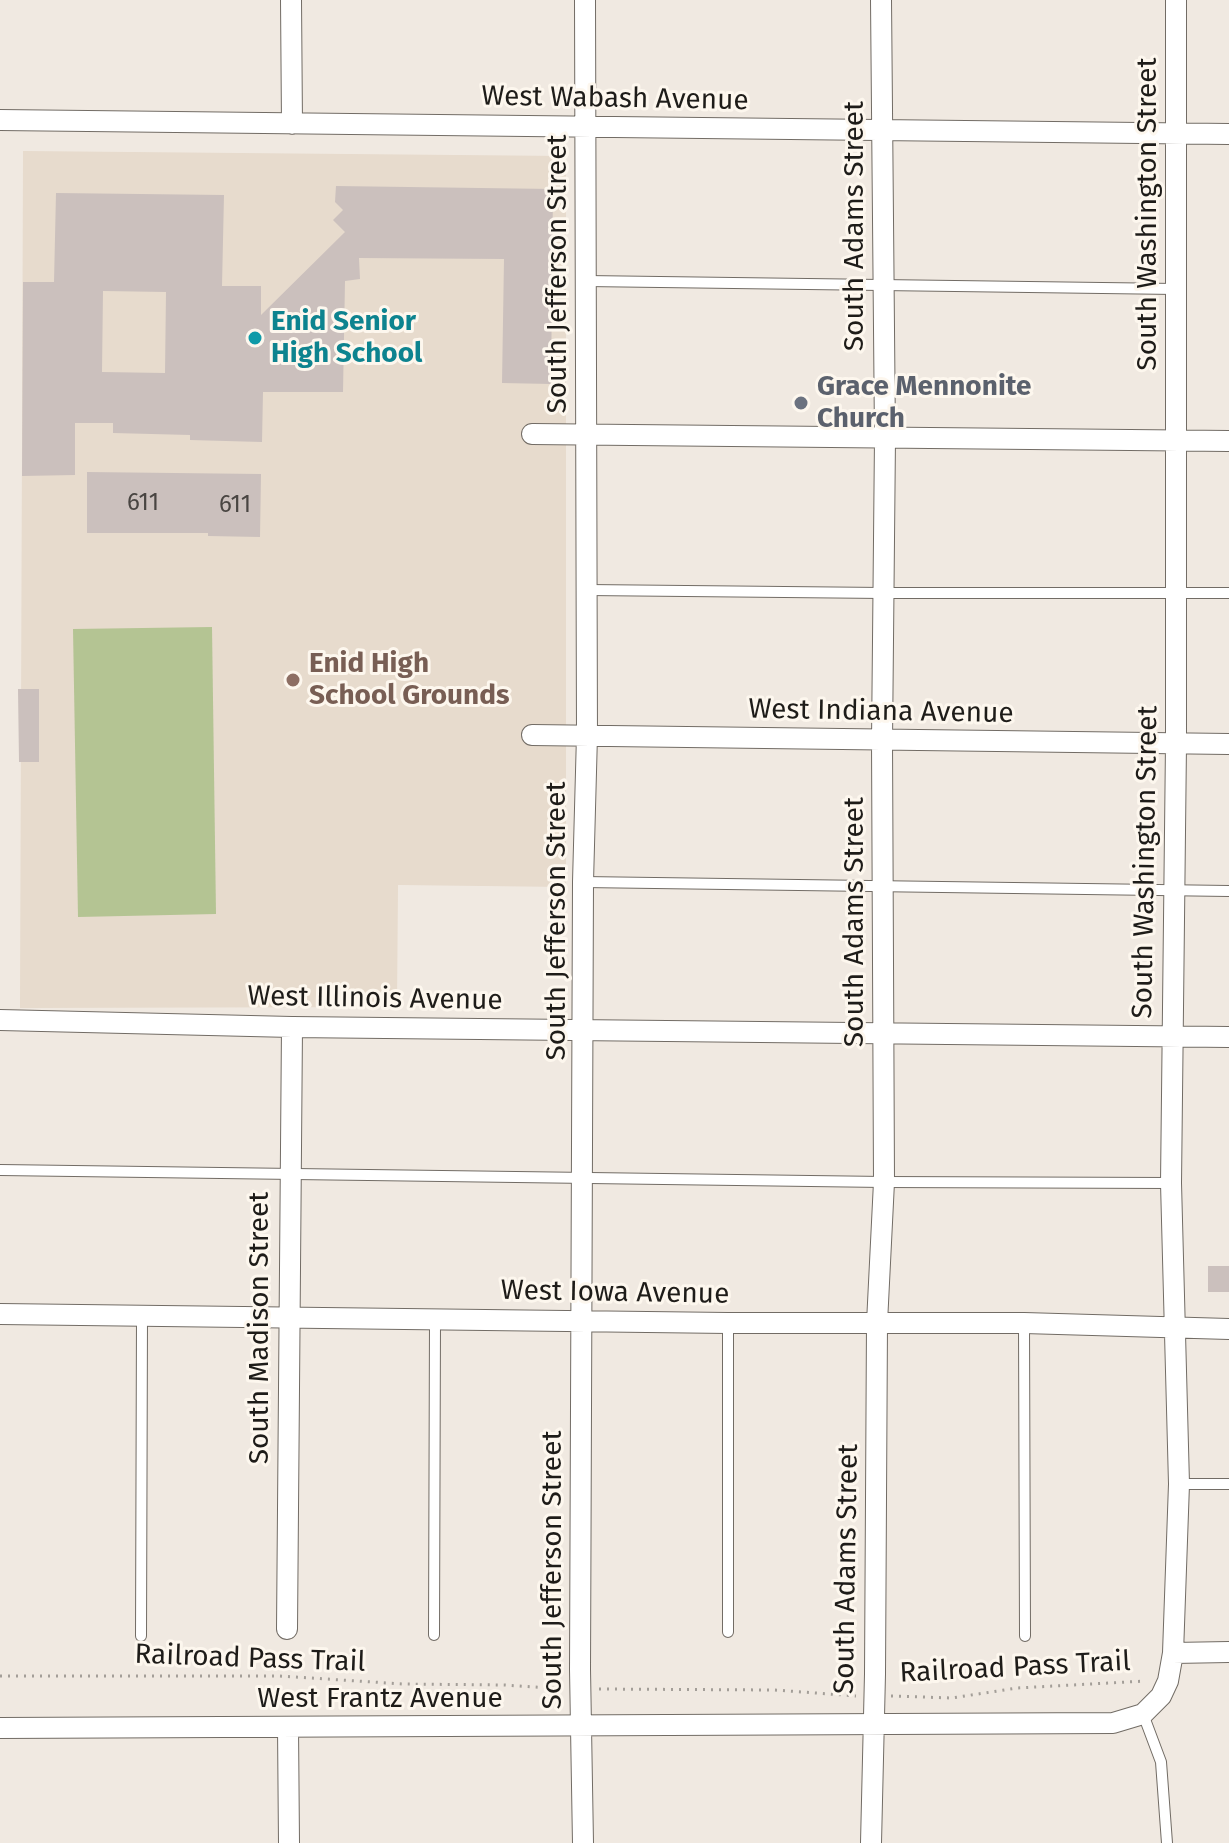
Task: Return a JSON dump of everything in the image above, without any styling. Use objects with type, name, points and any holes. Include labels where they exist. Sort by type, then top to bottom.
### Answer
[{"type":"street","points":[[291,0],[292,124]]},
{"type":"street","name":"South Jefferson Street","points":[[583,1843],[580,1689],[583,882],[587,735],[585,0]]},
{"type":"street","name":"South Adams Street","points":[[871,1843],[877,1323],[884,1182],[882,741],[885,438],[881,0]]},
{"type":"street","name":"South Washington Street","points":[[1143,1714],[1161,1696],[1168,1681],[1173,1653],[1179,1484],[1171,1183],[1176,744],[1176,0]]},
{"type":"street","name":"West Wabash Avenue","points":[[0,120],[1229,134]]},
{"type":"street","points":[[532,434],[1229,441]]},
{"type":"street","name":"West Indiana Avenue","points":[[532,735],[1229,744]]},
{"type":"street","name":"West Illinois Avenue","points":[[0,1020],[292,1027],[1229,1037]]},
{"type":"street","name":"South Madison Street","points":[[287,1629],[287,1317],[292,1027]]},
{"type":"street","name":"West Iowa Avenue","points":[[0,1314],[728,1323],[1024,1323],[1229,1329]]},
{"type":"street","points":[[1173,1653],[1229,1652]]},
{"type":"street","name":"West Frantz Avenue","points":[[0,1728],[1113,1723],[1143,1714]]},
{"type":"street","points":[[288,1727],[289,1843]]},
{"type":"lane","points":[[586,281],[1176,289]]},
{"type":"lane","points":[[587,590],[1229,593]]},
{"type":"lane","points":[[583,882],[1229,891]]},
{"type":"lane","points":[[0,1170],[1171,1183]]},
{"type":"lane","points":[[141,1636],[142,1316]]},
{"type":"lane","points":[[434,1635],[435,1320]]},
{"type":"lane","points":[[728,1323],[728,1632]]},
{"type":"lane","points":[[1024,1323],[1025,1636]]},
{"type":"lane","points":[[1179,1484],[1229,1484]]},
{"type":"lane","points":[[1143,1714],[1161,1762],[1167,1843]]},
{"type":"path","name":"Railroad Pass Trail","points":[[0,1676],[280,1676],[403,1684],[775,1690],[952,1698],[1017,1688],[1168,1681]]},
{"type":"shaded area","name":"Enid High School Grounds","points":[[23,151],[566,156],[566,887],[398,885],[397,1007],[20,1008]]},
{"type":"green space","points":[[212,627],[216,914],[78,917],[73,629]]},
{"type":"building","name":"Enid Senior High School","points":[[336,186],[553,189],[551,384],[502,383],[504,259],[359,258],[360,279],[345,281],[343,392],[263,392],[262,442],[190,440],[190,435],[113,433],[113,423],[75,423],[75,475],[22,476],[23,282],[54,282],[56,193],[224,195],[222,286],[261,286],[261,315],[345,232],[333,220],[343,210],[335,202]],"holes":[[[103,291],[166,292],[165,373],[102,372]]]},
{"type":"building","points":[[87,472],[261,474],[260,537],[208,536],[208,533],[87,533]]},
{"type":"building","points":[[18,689],[39,689],[39,762],[19,762]]},
{"type":"building","points":[[1208,1266],[1229,1266],[1229,1292],[1208,1292]]},
{"type":"place","name":"Enid Senior High School","points":[[255,338]]},
{"type":"place","name":"Grace Mennonite Church","points":[[801,403]]},
{"type":"place","name":"Enid High School Grounds","points":[[293,680]]}]
